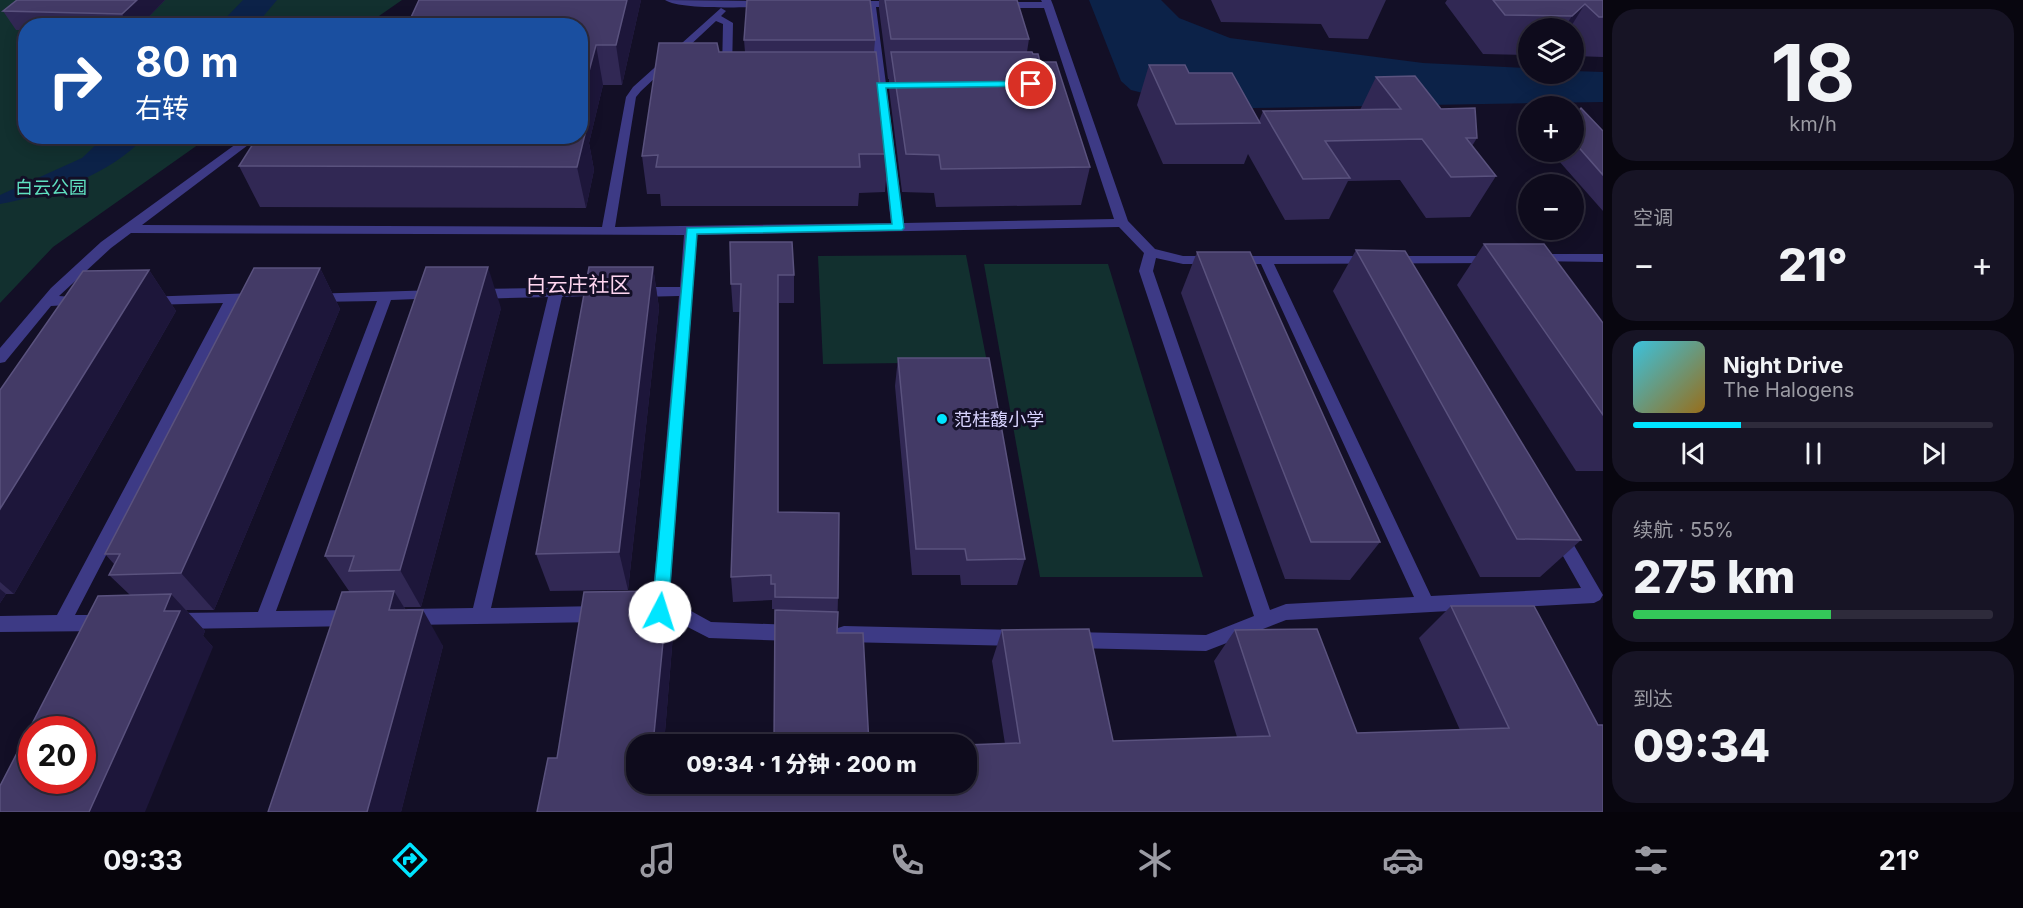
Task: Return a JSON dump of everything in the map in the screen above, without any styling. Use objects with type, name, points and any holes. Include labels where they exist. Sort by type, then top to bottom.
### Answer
[{"type":"lane","points":[[670,0],[777,4]]},
{"type":"lane","points":[[608,229],[631,97],[637,88],[729,3]]},
{"type":"lane","points":[[989,5],[1047,3],[1069,83],[1122,223],[1151,252],[1183,260],[1603,258]]},
{"type":"lane","points":[[836,4],[907,4]]},
{"type":"lane","points":[[872,4],[898,228]]},
{"type":"lane","points":[[714,17],[728,23],[726,85]]},
{"type":"lane","points":[[0,358],[47,301],[106,245],[244,144]]},
{"type":"lane","points":[[127,229],[692,231],[1122,223]]},
{"type":"lane","points":[[660,612],[692,231]]},
{"type":"lane","points":[[1151,252],[1146,271],[1264,621]]},
{"type":"lane","points":[[1266,260],[1426,604]]},
{"type":"lane","points":[[1400,260],[1412,280]]},
{"type":"lane","points":[[304,297],[686,291]]},
{"type":"lane","points":[[480,616],[556,293]]},
{"type":"lane","points":[[264,620],[386,296]]},
{"type":"lane","points":[[62,623],[233,298]]},
{"type":"lane","points":[[140,300],[268,298]]},
{"type":"lane","points":[[47,301],[93,301]]},
{"type":"lane","points":[[636,613],[676,612],[709,630],[1206,643],[1286,612],[1594,595],[1547,513]]},
{"type":"lane","points":[[389,618],[612,613]]},
{"type":"lane","points":[[157,622],[366,618]]},
{"type":"lane","points":[[0,624],[121,622]]},
{"type":"green space","name":"白云公园","points":[[0,0],[402,0],[376,18],[18,18],[18,144],[199,144],[53,247],[0,303]]},
{"type":"green space","points":[[966,255],[987,362],[823,364],[818,256]]},
{"type":"green space","points":[[984,264],[1108,264],[1203,577],[1040,577]]},
{"type":"water","points":[[243,0],[277,0],[262,18],[226,18]]},
{"type":"water","points":[[1089,0],[1161,0],[1179,18],[1230,38],[1423,63],[1518,68],[1518,84],[1584,84],[1584,71],[1603,72],[1603,102],[1584,102],[1584,96],[1518,96],[1518,103],[1253,108],[1151,95],[1131,90],[1121,81]]},
{"type":"water","points":[[97,144],[136,144],[97,173],[58,189],[0,204],[0,195],[82,158]]},
{"type":"building","points":[[17,0],[137,0],[122,14],[3,11]]},
{"type":"building","points":[[419,0],[627,0],[616,45],[596,45],[588,75],[588,18],[411,18]]},
{"type":"building","points":[[747,0],[870,0],[875,40],[744,40]]},
{"type":"building","points":[[885,0],[1017,0],[1029,39],[891,39]]},
{"type":"building","points":[[1493,0],[1603,0],[1603,17],[1599,17],[1585,4],[1572,16],[1505,15]]},
{"type":"building","points":[[659,43],[717,43],[719,52],[876,52],[888,154],[859,154],[860,167],[656,167],[658,155],[642,156]]},
{"type":"building","points":[[891,52],[1032,52],[1038,54],[1040,62],[1056,62],[1090,167],[941,169],[939,155],[906,154]]},
{"type":"building","points":[[1149,65],[1185,65],[1189,73],[1232,73],[1260,123],[1176,124]]},
{"type":"building","points":[[1415,76],[1441,109],[1475,108],[1477,138],[1466,138],[1496,176],[1451,177],[1422,139],[1325,141],[1350,178],[1303,179],[1263,111],[1401,109],[1376,77]]},
{"type":"building","points":[[1584,111],[1603,131],[1603,175],[1584,153]]},
{"type":"building","points":[[253,144],[583,144],[577,167],[239,166]]},
{"type":"building","points":[[730,242],[792,242],[794,275],[778,275],[778,512],[839,513],[838,598],[775,597],[775,584],[771,584],[771,575],[731,577],[741,284],[731,284]]},
{"type":"building","points":[[1484,244],[1544,244],[1603,323],[1603,415]]},
{"type":"building","points":[[1356,250],[1405,251],[1581,540],[1517,539]]},
{"type":"building","points":[[1197,252],[1250,252],[1380,542],[1311,542]]},
{"type":"building","points":[[426,267],[488,267],[400,570],[349,571],[354,556],[325,556]]},
{"type":"building","points":[[589,267],[653,267],[619,552],[536,554]]},
{"type":"building","points":[[254,268],[320,268],[181,573],[109,575],[120,554],[105,554]]},
{"type":"building","points":[[149,270],[0,509],[0,390],[83,271]]},
{"type":"building","points":[[898,358],[989,358],[1025,559],[967,560],[965,549],[916,549]]},
{"type":"building","points":[[394,591],[389,610],[423,610],[367,812],[268,812],[342,592]]},
{"type":"building","points":[[668,591],[654,734],[626,734],[626,794],[977,794],[977,745],[1020,743],[1002,630],[1089,629],[1113,741],[1270,736],[1235,630],[1317,629],[1357,733],[1509,728],[1451,606],[1534,606],[1598,725],[1603,725],[1603,812],[537,812],[548,758],[557,758],[584,592]]},
{"type":"building","points":[[171,594],[164,611],[180,611],[89,812],[0,812],[0,786],[18,751],[18,794],[96,794],[96,716],[36,716],[98,596]]},
{"type":"building","points":[[775,610],[838,612],[837,633],[863,633],[868,734],[774,734]]},
{"type":"place","name":"范桂馥小学","points":[[942,419]]},
{"type":"district","name":"白云庄社区","points":[[578,284]]},
{"type":"route","points":[[660,612],[692,231],[898,228],[881,85],[1031,84]]}]
